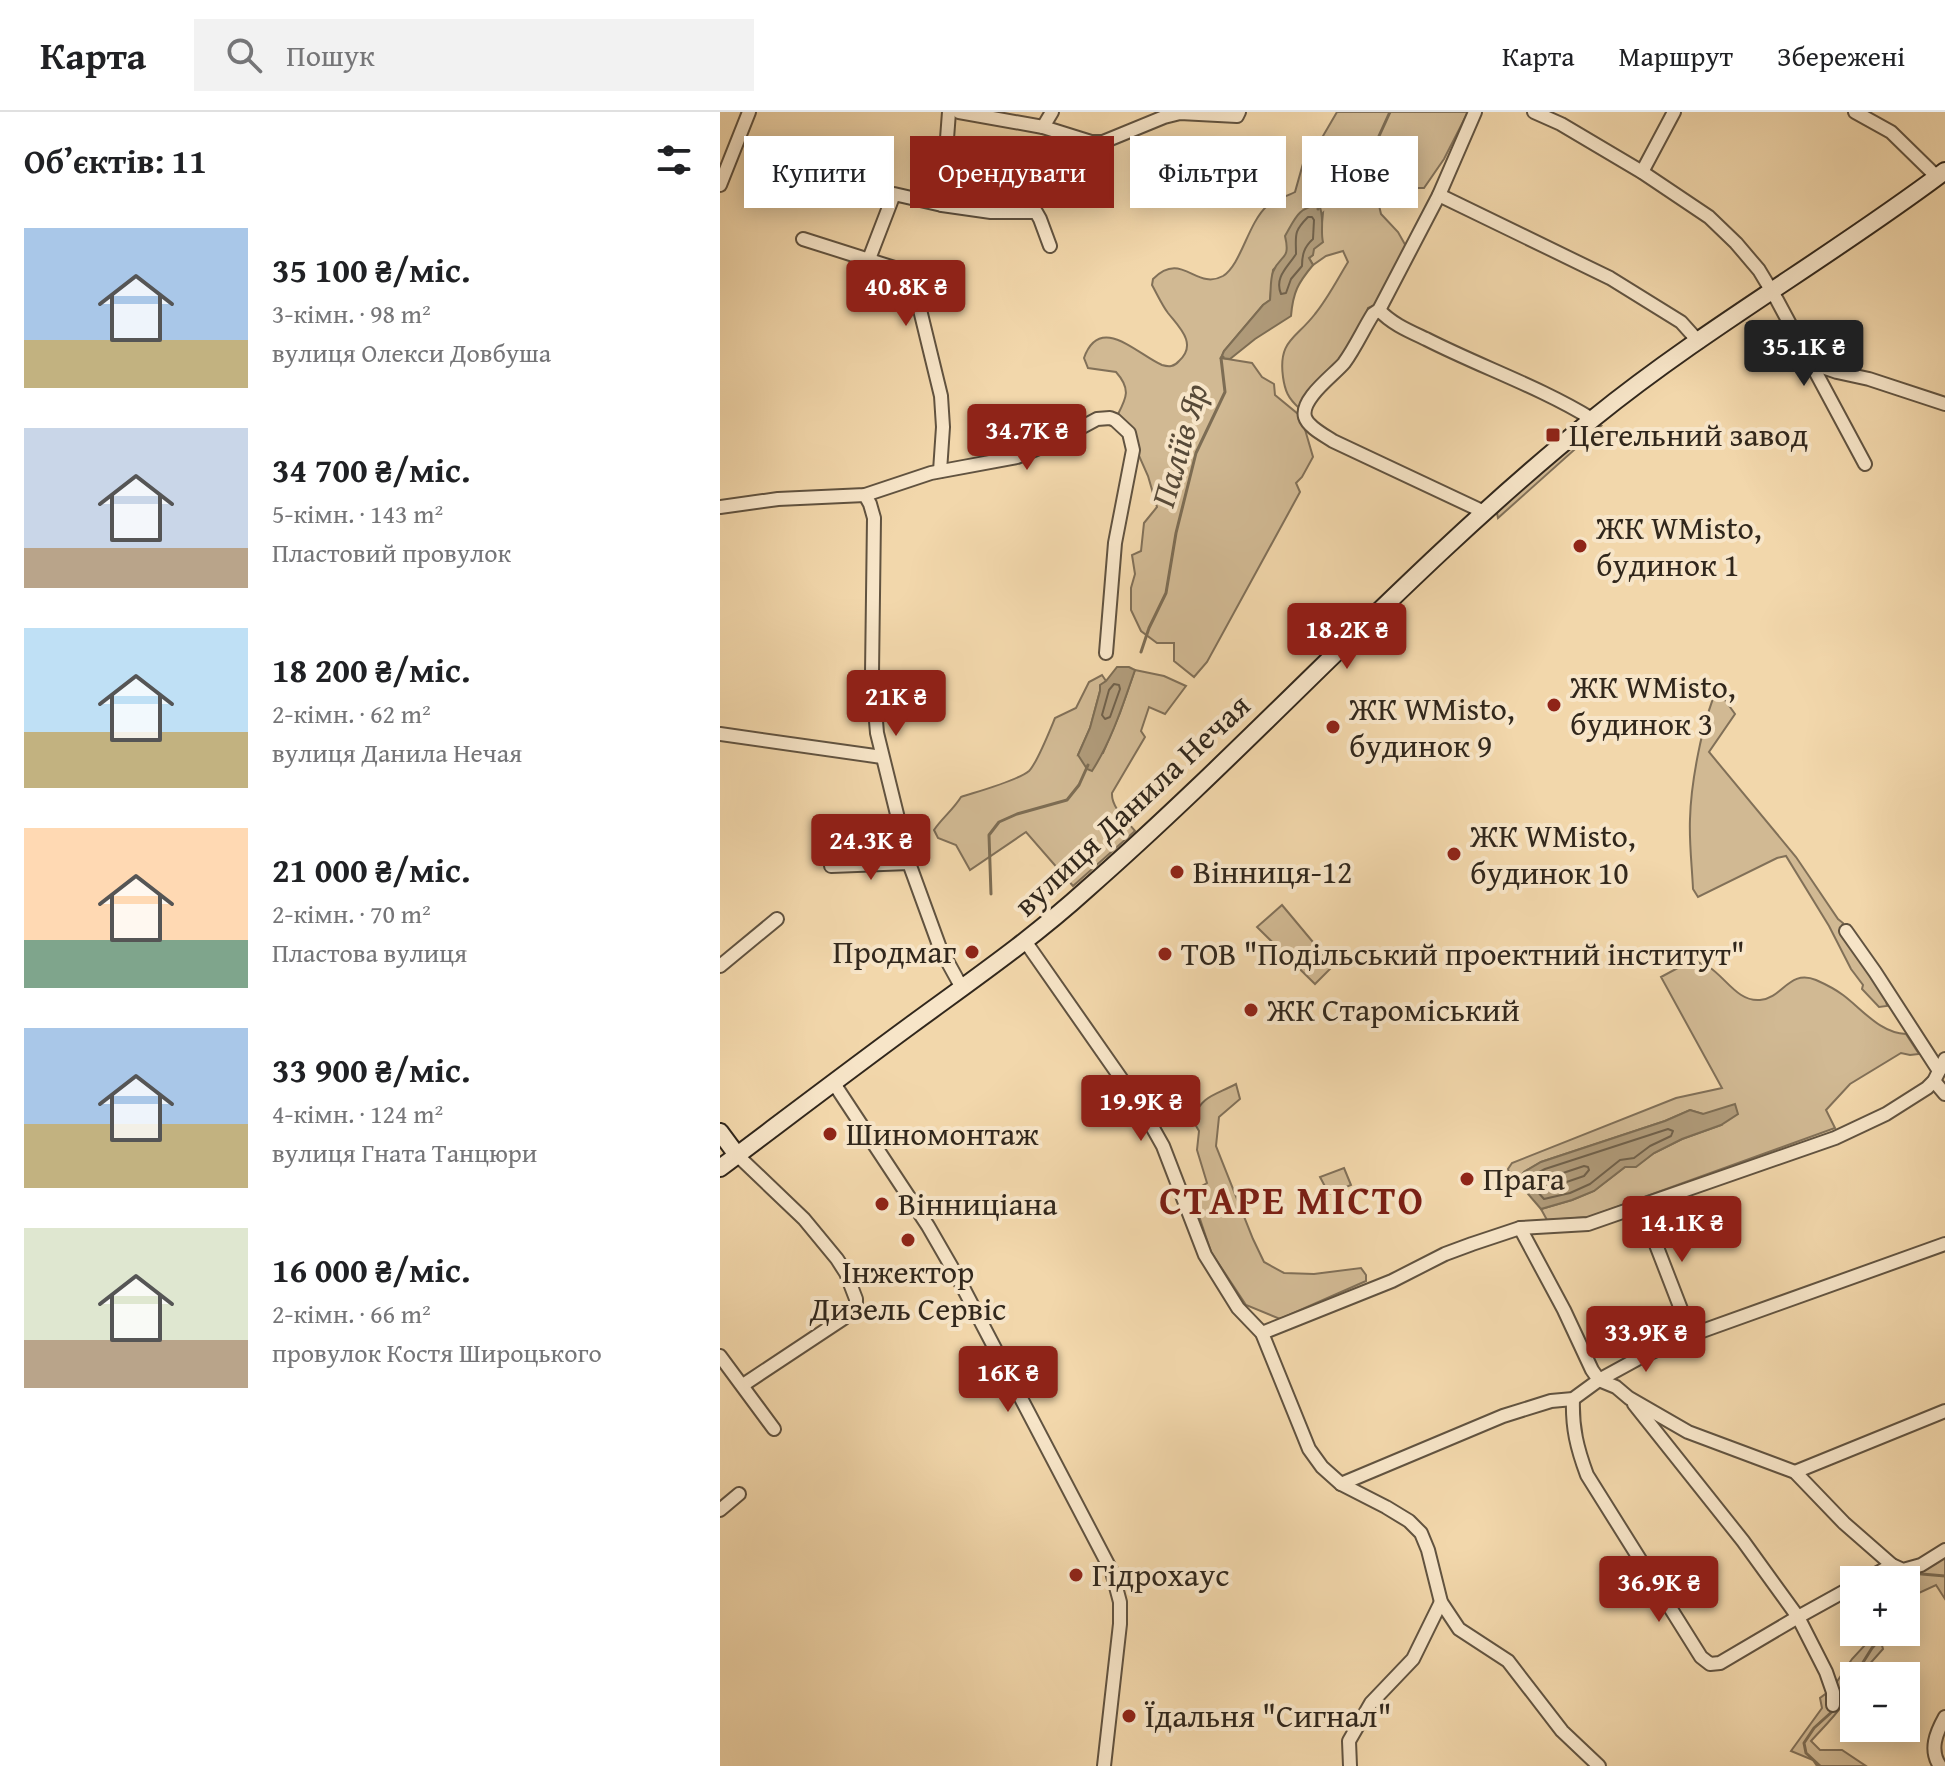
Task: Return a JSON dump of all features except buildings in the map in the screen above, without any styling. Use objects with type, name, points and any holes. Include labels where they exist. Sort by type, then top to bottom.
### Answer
[{"type":"main road","name":"вулиця Данила Нечая","points":[[720,1168],[1025,941],[1111,868],[1484,512],[1592,419],[1941,174]]},
{"type":"main road","points":[[720,1132],[737,1155]]},
{"type":"street","points":[[720,185],[749,112]]},
{"type":"street","points":[[947,136],[949,112]]},
{"type":"street","points":[[959,112],[1043,127],[1091,142],[1103,142],[1180,113],[1237,116],[1239,112]]},
{"type":"street","points":[[1043,127],[1052,112]]},
{"type":"street","points":[[1475,112],[1439,195],[1379,310],[1373,314],[1343,363],[1322,383],[1304,414],[1306,420],[1333,441],[1484,512]]},
{"type":"street","points":[[1534,112],[1561,124],[1642,172],[1709,217],[1736,243],[1759,270],[1772,292],[1865,464]]},
{"type":"street","points":[[1561,124],[1569,112]]},
{"type":"street","points":[[1642,172],[1674,112]]},
{"type":"street","points":[[1855,112],[1891,132],[1941,174]]},
{"type":"street","points":[[869,259],[894,194],[910,198]]},
{"type":"street","points":[[1439,195],[1610,278],[1681,322],[1699,342]]},
{"type":"street","points":[[963,208],[991,212],[1036,212],[1050,246]]},
{"type":"street","points":[[803,239],[907,272],[913,281],[941,396],[943,427],[940,471]]},
{"type":"street","points":[[1379,310],[1388,320],[1520,381],[1592,419]]},
{"type":"street","points":[[1811,363],[1945,404]]},
{"type":"street","points":[[720,507],[778,499],[865,495],[940,471],[1017,457],[1097,419],[1110,418],[1125,428],[1132,440],[1133,457],[1117,529],[1106,653]]},
{"type":"street","points":[[865,495],[874,518],[872,673],[877,733],[909,863],[940,948],[962,988]]},
{"type":"street","points":[[720,734],[882,757]]},
{"type":"street","points":[[831,866],[909,863]]},
{"type":"street","points":[[720,966],[777,919]]},
{"type":"street","points":[[1262,1333],[1392,1281],[1445,1254],[1520,1228],[1588,1224],[1835,1138],[1886,1114],[1942,1081],[1846,931]]},
{"type":"street","points":[[1025,941],[1141,1107],[1163,1146],[1205,1255],[1238,1308],[1262,1333],[1309,1449],[1322,1467],[1341,1484],[1409,1521],[1421,1533],[1441,1602],[1459,1629],[1508,1661],[1562,1731],[1599,1766]]},
{"type":"street","points":[[833,1082],[928,1226],[958,1278],[1112,1572],[1120,1602],[1120,1624],[1105,1766]]},
{"type":"street","points":[[737,1155],[820,1237],[846,1273],[856,1299],[853,1311],[844,1318],[743,1385]]},
{"type":"street","points":[[1641,1206],[1691,1335]]},
{"type":"street","points":[[1520,1228],[1599,1380],[1616,1387],[1629,1398],[1688,1432],[1795,1472],[1844,1523],[1892,1565],[1903,1570],[1921,1565],[1945,1550]]},
{"type":"street","points":[[1341,1484],[1503,1416],[1551,1401],[1573,1399],[1599,1380],[1641,1357],[1691,1335],[1945,1244]]},
{"type":"street","points":[[720,1356],[774,1429]]},
{"type":"street","points":[[1629,1398],[1743,1541],[1798,1617],[1826,1672],[1833,1692],[1833,1705]]},
{"type":"street","points":[[1573,1399],[1572,1422],[1576,1446],[1587,1475],[1701,1657],[1710,1664],[1720,1663],[1840,1594]]},
{"type":"street","points":[[1795,1472],[1945,1411]]},
{"type":"street","points":[[720,1510],[739,1494]]},
{"type":"street","points":[[1350,1766],[1349,1741],[1371,1703],[1413,1659],[1441,1602]]},
{"type":"street","points":[[1940,1766],[1933,1750],[1945,1717]]},
{"type":"shaded area","points":[[1337,112],[1468,112],[1444,159],[1424,188],[1418,188],[1418,136],[1323,136]]},
{"type":"shaded area","points":[[1302,167],[1302,208],[1380,208],[1407,248],[1380,303],[1368,308],[1350,350],[1299,408],[1285,386],[1283,355],[1290,341],[1324,302],[1348,262],[1343,251],[1326,256],[1313,265],[1309,258],[1321,234],[1323,213],[1288,248],[1286,256],[1273,270],[1270,300],[1224,351],[1221,358],[1252,363],[1262,377],[1274,384],[1275,395],[1298,414],[1313,457],[1296,483],[1300,492],[1207,662],[1194,677],[1174,661],[1174,643],[1157,643],[1141,631],[1131,610],[1131,588],[1135,574],[1132,555],[1141,551],[1144,523],[1157,507],[1148,476],[1129,433],[1115,420],[1126,396],[1124,385],[1116,372],[1088,368],[1084,358],[1091,345],[1109,338],[1162,365],[1177,363],[1184,355],[1187,342],[1152,285],[1153,279],[1172,268],[1205,279],[1223,276],[1235,263],[1260,213],[1265,208],[1286,208],[1286,196],[1295,192]]},
{"type":"shaded area","points":[[1595,425],[1601,426],[1498,518],[1500,508]]},
{"type":"shaded area","points":[[1135,670],[1164,676],[1186,686],[1165,714],[1149,707],[1141,731],[1145,737],[1112,793],[1116,808],[1135,831],[1073,886],[1026,832],[970,870],[956,845],[938,838],[934,830],[940,822],[961,797],[1029,771],[1055,718],[1076,708],[1089,682],[1102,675],[1106,681],[1078,755],[1103,753]]},
{"type":"shaded area","points":[[1717,689],[1735,714],[1709,752],[1796,857],[1843,923],[1841,930],[1885,994],[1887,1006],[1879,1007],[1862,989],[1863,985],[1786,856],[1698,897],[1693,889],[1690,828],[1693,788],[1702,735]]},
{"type":"shaded area","points":[[1282,905],[1333,966],[1315,984],[1257,927]]},
{"type":"shaded area","points":[[1697,962],[1709,967],[1752,1000],[1768,998],[1799,978],[1816,980],[1840,993],[1888,1030],[1906,1034],[1919,1054],[1901,1053],[1850,1084],[1826,1110],[1835,1128],[1589,1217],[1547,1220],[1541,1209],[1594,1191],[1625,1167],[1636,1166],[1682,1139],[1721,1125],[1690,1110],[1541,1162],[1524,1172],[1519,1180],[1512,1182],[1508,1169],[1512,1163],[1676,1098],[1722,1088],[1661,977],[1687,963]]},
{"type":"shaded area","points":[[1236,1084],[1240,1099],[1219,1117],[1216,1146],[1264,1262],[1284,1273],[1314,1274],[1361,1268],[1366,1275],[1366,1281],[1280,1319],[1246,1305],[1211,1252],[1191,1192],[1207,1183],[1197,1150],[1199,1131],[1192,1119],[1205,1101]]},
{"type":"shaded area","points":[[1344,1168],[1351,1185],[1329,1194],[1320,1177]]},
{"type":"shaded area","points":[[1945,1550],[1945,1599],[1936,1585],[1920,1593],[1920,1566],[1905,1566]]},
{"type":"shaded area","points":[[1864,1646],[1882,1646],[1871,1662],[1850,1662]]},
{"type":"shaded area","points":[[1840,1677],[1840,1707],[1811,1741],[1820,1750],[1842,1750],[1866,1766],[1817,1766],[1813,1760],[1791,1751],[1822,1708],[1820,1698],[1832,1689]]},
{"type":"water","points":[[1320,208],[1323,242],[1309,258],[1313,265],[1297,288],[1291,316],[1230,359],[1221,358],[1270,300],[1273,272],[1287,250],[1285,236],[1302,211]]},
{"type":"water","points":[[1117,667],[1135,670],[1111,734],[1092,771],[1087,769],[1078,755],[1090,728],[1100,685]]},
{"type":"water","points":[[1735,1104],[1738,1114],[1721,1125],[1682,1139],[1654,1153],[1636,1167],[1625,1167],[1594,1191],[1572,1200],[1541,1209],[1519,1180],[1524,1172],[1541,1162],[1690,1110],[1703,1114]]},
{"type":"waterway","name":"Паліїв Яр","points":[[1318,209],[1320,199],[1374,147],[1390,112]]},
{"type":"waterway","name":"Паліїв Яр","points":[[1141,652],[1166,593],[1176,533],[1196,453],[1225,392],[1223,357]]},
{"type":"waterway","name":"Паліїв Яр","points":[[991,894],[989,835],[999,822],[1067,800],[1079,785],[1088,765]]},
{"type":"waterway","points":[[1920,1574],[1945,1576]]},
{"type":"waterway","points":[[1837,1698],[1874,1646]]},
{"type":"waterway","points":[[1820,1766],[1806,1753],[1804,1743],[1814,1728],[1835,1709]]},
{"type":"place","name":"Цегельний завод","points":[[1553,435]]},
{"type":"place","name":"ЖК WMisto, будинок 1","points":[[1580,546]]},
{"type":"place","name":"ЖК WMisto, будинок 3","points":[[1554,705]]},
{"type":"place","name":"ЖК WMisto, будинок 9","points":[[1333,727]]},
{"type":"place","name":"ЖК WMisto, будинок 10","points":[[1454,854]]},
{"type":"place","name":"Вінниця-12","points":[[1177,872]]},
{"type":"place","name":"Продмаг","points":[[972,952]]},
{"type":"place","name":"ТОВ \"Подільський проектний інститут\"","points":[[1165,954]]},
{"type":"place","name":"ЖК Староміський","points":[[1251,1010]]},
{"type":"place","name":"Шиномонтаж","points":[[830,1134]]},
{"type":"place","name":"Прага","points":[[1467,1179]]},
{"type":"place","name":"Вінниціана","points":[[882,1204]]},
{"type":"place","name":"Інжектор Дизель Сервіс","points":[[908,1240]]},
{"type":"place","name":"Гідрохаус","points":[[1076,1575]]},
{"type":"place","name":"Їдальня \"Сигнал\"","points":[[1129,1716]]},
{"type":"district","name":"СТАРЕ МІСТО","points":[[1292,1200]]}]
